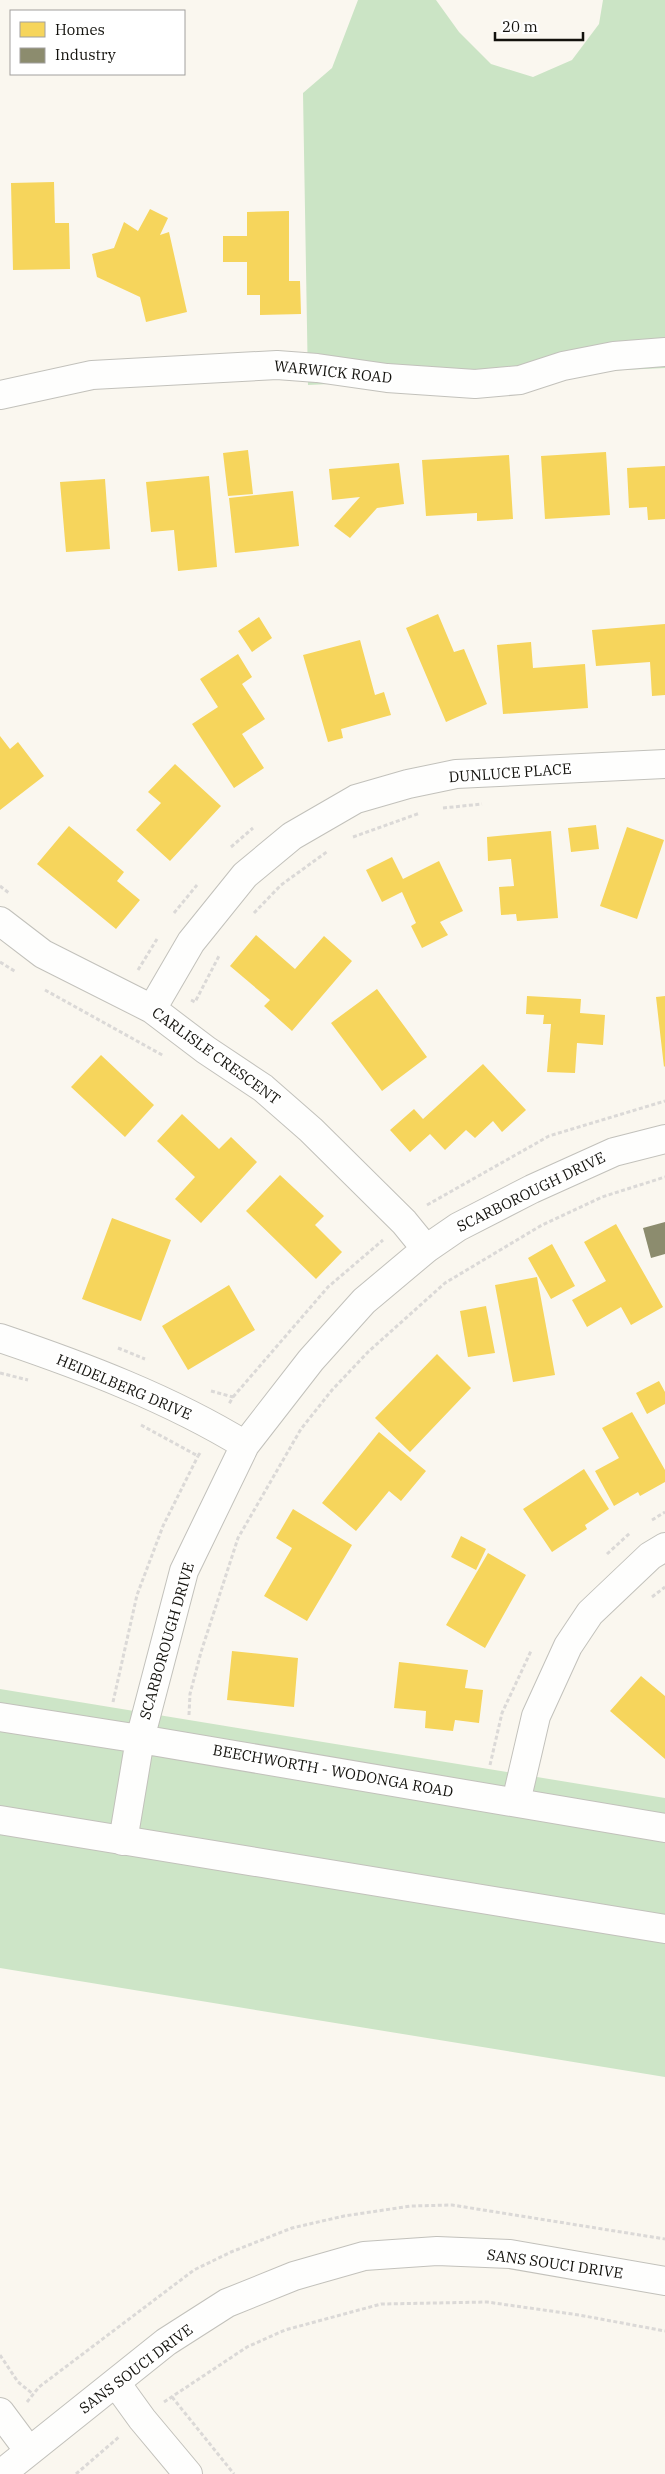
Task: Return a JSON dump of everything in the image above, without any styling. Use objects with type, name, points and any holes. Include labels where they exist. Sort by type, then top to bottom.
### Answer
[{"type":"street","name":"WARWICK ROAD","points":[[0,395],[92,375],[277,365],[317,368],[387,378],[475,384],[520,380],[563,366],[614,356],[665,352]]},
{"type":"street","name":"DUNLUCE PLACE","points":[[158,998],[191,942],[245,875],[292,836],[356,799],[408,784],[456,774],[665,764]]},
{"type":"street","name":"CARLISLE CRESCENT","points":[[0,921],[43,954],[158,998],[206,1050],[263,1088],[311,1130],[404,1222],[426,1249]]},
{"type":"street","name":"SCARBOROUGH DRIVE","points":[[123,1841],[140,1739],[184,1571],[245,1444],[311,1360],[364,1301],[426,1249],[458,1227],[532,1189],[614,1152],[665,1139]]},
{"type":"street","name":"HEIDELBERG DRIVE","points":[[0,1338],[75,1363],[216,1427],[245,1444]]},
{"type":"street","points":[[516,1802],[536,1716],[568,1646],[590,1613],[650,1556],[665,1548]]},
{"type":"street","name":"BEECHWORTH - WODONGA ROAD","points":[[0,1717],[665,1828]]},
{"type":"street","points":[[0,1820],[665,1929]]},
{"type":"street","name":"SANS SOUCI DRIVE","points":[[1,2474],[166,2342],[227,2303],[294,2276],[364,2256],[437,2251],[510,2254],[665,2281]]},
{"type":"street","points":[[116,2383],[188,2474]]},
{"type":"street","points":[[0,2412],[29,2451]]},
{"type":"path","points":[[436,810],[490,803]]},
{"type":"path","points":[[349,839],[401,818],[427,812]]},
{"type":"path","points":[[249,919],[281,885],[335,846]]},
{"type":"path","points":[[158,998],[195,1002],[225,949]]},
{"type":"path","points":[[0,962],[20,975]]},
{"type":"path","points":[[37,985],[169,1059]]},
{"type":"path","points":[[189,1715],[190,1694],[201,1652],[238,1538],[301,1429],[332,1390],[368,1352],[411,1312],[453,1278],[542,1225],[602,1197],[665,1177]]},
{"type":"path","points":[[376,1235],[381,1242]]},
{"type":"path","points":[[113,1702],[137,1595],[163,1526],[198,1456]]},
{"type":"path","points":[[645,1603],[665,1587]]},
{"type":"path","points":[[76,2474],[142,2418],[209,2370],[254,2344],[285,2330],[381,2304],[461,2301],[495,2303],[579,2315],[665,2331]]},
{"type":"path","points":[[0,2355],[18,2382],[33,2394]]},
{"type":"path","points":[[172,2397],[234,2474]]},
{"type":"green space","points":[[358,0],[436,0],[459,32],[491,64],[533,77],[572,60],[599,24],[603,0],[665,0],[665,368],[308,385],[303,93],[332,68]]},
{"type":"green space","points":[[0,1689],[665,1798],[665,2077],[0,1968]]},
{"type":"building: Homes","points":[[54,182],[55,223],[69,223],[70,269],[13,270],[11,183]]},
{"type":"building: Homes","points":[[150,209],[168,218],[160,235],[169,232],[187,312],[146,322],[140,297],[97,277],[92,254],[114,248],[124,222],[138,231]]},
{"type":"building: Homes","points":[[289,211],[289,281],[300,281],[301,314],[260,315],[260,295],[247,295],[247,262],[223,262],[223,236],[247,236],[247,212]]},
{"type":"building: Homes","points":[[248,450],[253,494],[228,496],[223,453]]},
{"type":"building: Homes","points":[[606,452],[610,515],[545,519],[541,456]]},
{"type":"building: Homes","points":[[509,455],[513,519],[477,521],[477,513],[426,516],[422,460]]},
{"type":"building: Homes","points":[[399,463],[404,504],[377,508],[350,538],[334,526],[360,497],[332,500],[329,469]]},
{"type":"building: Homes","points":[[665,466],[665,519],[648,520],[647,507],[629,508],[627,468]]},
{"type":"building: Homes","points":[[209,476],[217,567],[178,571],[174,530],[151,532],[146,482]]},
{"type":"building: Homes","points":[[105,479],[110,549],[66,552],[60,482]]},
{"type":"building: Homes","points":[[293,491],[299,546],[235,553],[229,498]]},
{"type":"building: Homes","points":[[438,614],[454,652],[464,649],[487,704],[446,722],[406,628]]},
{"type":"building: Homes","points":[[259,617],[272,638],[252,652],[238,631]]},
{"type":"building: Homes","points":[[665,624],[665,695],[652,696],[650,662],[596,666],[592,630]]},
{"type":"building: Homes","points":[[360,640],[375,695],[384,692],[391,715],[341,729],[343,738],[328,742],[303,655]]},
{"type":"building: Homes","points":[[531,642],[533,668],[585,664],[588,708],[503,714],[497,645]]},
{"type":"building: Homes","points":[[238,654],[252,677],[242,684],[265,719],[242,734],[264,768],[234,788],[192,724],[218,707],[200,679]]},
{"type":"building: Homes","points":[[0,736],[10,749],[18,742],[44,776],[0,810]]},
{"type":"building: Homes","points":[[175,764],[221,806],[170,861],[136,830],[161,803],[148,792]]},
{"type":"building: Homes","points":[[596,825],[599,849],[571,852],[568,828]]},
{"type":"building: Homes","points":[[69,826],[124,872],[117,881],[140,900],[116,929],[37,864]]},
{"type":"building: Homes","points":[[627,827],[664,840],[637,919],[600,906]]},
{"type":"building: Homes","points":[[551,831],[558,918],[517,921],[516,914],[501,915],[499,887],[514,886],[511,859],[488,861],[487,837]]},
{"type":"building: Homes","points":[[392,857],[403,879],[439,861],[463,911],[440,922],[448,935],[422,948],[411,926],[416,923],[402,892],[382,902],[366,870]]},
{"type":"building: Homes","points":[[256,935],[295,969],[324,936],[352,961],[292,1031],[264,1006],[270,1000],[230,966]]},
{"type":"building: Homes","points":[[377,989],[427,1057],[382,1091],[331,1023]]},
{"type":"building: Homes","points":[[527,996],[581,999],[580,1013],[605,1015],[603,1045],[577,1043],[575,1073],[547,1072],[551,1024],[543,1024],[544,1015],[526,1014]]},
{"type":"building: Homes","points":[[665,996],[665,1066],[664,1067],[656,997]]},
{"type":"building: Homes","points":[[101,1055],[154,1105],[125,1137],[71,1087]]},
{"type":"building: Homes","points":[[483,1064],[526,1110],[502,1132],[493,1121],[475,1138],[466,1130],[445,1150],[430,1134],[410,1152],[390,1130],[414,1109],[423,1119]]},
{"type":"building: Homes","points":[[182,1114],[219,1149],[231,1137],[257,1162],[201,1223],[175,1199],[195,1177],[157,1141]]},
{"type":"building: Homes","points":[[280,1175],[324,1216],[315,1225],[342,1252],[316,1279],[246,1211]]},
{"type":"building: Homes","points":[[112,1218],[171,1240],[141,1321],[82,1299]]},
{"type":"building: Homes","points":[[616,1224],[663,1307],[631,1325],[621,1307],[587,1327],[572,1300],[606,1281],[584,1242]]},
{"type":"building: Homes","points":[[552,1244],[575,1286],[551,1299],[528,1258]]},
{"type":"building: Homes","points":[[537,1277],[555,1375],[513,1382],[495,1285]]},
{"type":"building: Homes","points":[[229,1285],[255,1330],[188,1370],[162,1326]]},
{"type":"building: Homes","points":[[486,1306],[495,1353],[468,1357],[460,1311]]},
{"type":"building: Homes","points":[[437,1354],[471,1388],[410,1452],[375,1418]]},
{"type":"building: Homes","points":[[659,1381],[665,1392],[665,1404],[647,1414],[636,1393]]},
{"type":"building: Homes","points":[[632,1412],[665,1470],[665,1482],[640,1496],[638,1492],[614,1506],[595,1471],[619,1458],[602,1428]]},
{"type":"building: Homes","points":[[379,1432],[426,1471],[401,1501],[389,1491],[356,1531],[322,1503]]},
{"type":"building: Homes","points":[[584,1469],[609,1509],[585,1525],[587,1529],[552,1552],[523,1509]]},
{"type":"building: Homes","points":[[293,1509],[352,1545],[307,1621],[264,1596],[292,1548],[276,1538]]},
{"type":"building: Homes","points":[[461,1536],[486,1549],[476,1570],[451,1557]]},
{"type":"building: Homes","points":[[488,1553],[526,1575],[485,1648],[446,1625]]},
{"type":"building: Homes","points":[[232,1651],[298,1658],[294,1707],[227,1700]]},
{"type":"building: Homes","points":[[399,1662],[468,1670],[465,1688],[483,1690],[479,1723],[455,1720],[453,1731],[425,1728],[426,1711],[394,1708]]},
{"type":"building: Homes","points":[[641,1676],[665,1696],[665,1759],[610,1711]]},
{"type":"building: Industry","points":[[665,1222],[665,1254],[651,1258],[643,1228]]}]
